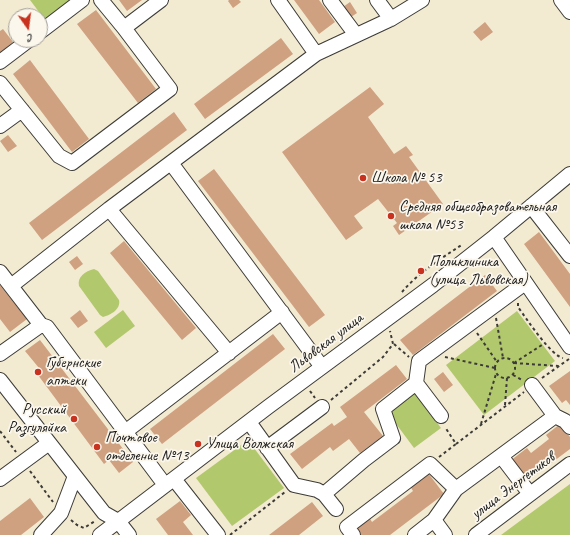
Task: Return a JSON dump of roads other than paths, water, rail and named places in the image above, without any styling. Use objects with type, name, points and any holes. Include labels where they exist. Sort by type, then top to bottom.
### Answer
[{"type":"street","points":[[48,26],[82,0]]},
{"type":"street","points":[[0,83],[59,156],[72,163],[170,89],[101,0]]},
{"type":"street","points":[[124,28],[161,0]]},
{"type":"street","points":[[278,0],[316,54]]},
{"type":"street","points":[[330,0],[356,35]]},
{"type":"street","points":[[377,0],[391,19]]},
{"type":"street","points":[[10,286],[109,209],[316,54],[391,19],[422,0]]},
{"type":"street","points":[[560,0],[570,12]]},
{"type":"street","points":[[0,62],[18,48]]},
{"type":"street","points":[[0,126],[22,110]]},
{"type":"street","points":[[172,162],[322,367]]},
{"type":"street","name":"Львовская улица","points":[[100,535],[433,285],[570,174]]},
{"type":"street","points":[[531,206],[569,252]]},
{"type":"street","points":[[109,209],[229,353]]},
{"type":"street","points":[[494,237],[522,285],[570,347]]},
{"type":"street","points":[[0,272],[41,325],[47,327],[125,432],[218,535]]},
{"type":"street","points":[[324,494],[392,438],[383,409],[416,383],[424,357],[522,285]]},
{"type":"street","points":[[125,432],[282,312]]},
{"type":"street","points":[[0,354],[41,325]]},
{"type":"street","points":[[0,380],[104,513],[118,521],[130,535]]},
{"type":"street","points":[[416,383],[441,416]]},
{"type":"street","points":[[532,385],[555,416],[565,421],[570,427]]},
{"type":"street","points":[[267,448],[322,407]]},
{"type":"street","points":[[415,535],[434,520],[456,489],[555,416]]},
{"type":"street","points":[[249,422],[294,485],[317,490],[324,494],[336,509]]},
{"type":"street","points":[[0,479],[49,443]]},
{"type":"street","points":[[501,456],[530,494]]},
{"type":"street","points":[[353,535],[347,527],[430,464],[456,489]]},
{"type":"street","name":"улица Энергетиков","points":[[476,535],[570,464]]},
{"type":"street","points":[[41,535],[61,513],[75,476]]},
{"type":"street","points":[[434,520],[445,535]]},
{"type":"place","name":"Школа № 53","points":[[363,178]]},
{"type":"place","name":"Средняя общеобразовательная школа №53","points":[[391,216]]},
{"type":"place","name":"Поликлиника (улица Львовская)","points":[[421,271]]},
{"type":"place","name":"Губернские аптеки","points":[[38,372]]},
{"type":"place","name":"Русский Разгуляйка","points":[[74,419]]},
{"type":"place","name":"Улица Волжская","points":[[198,444]]},
{"type":"place","name":"Почтовое отделение №13","points":[[97,447]]}]
